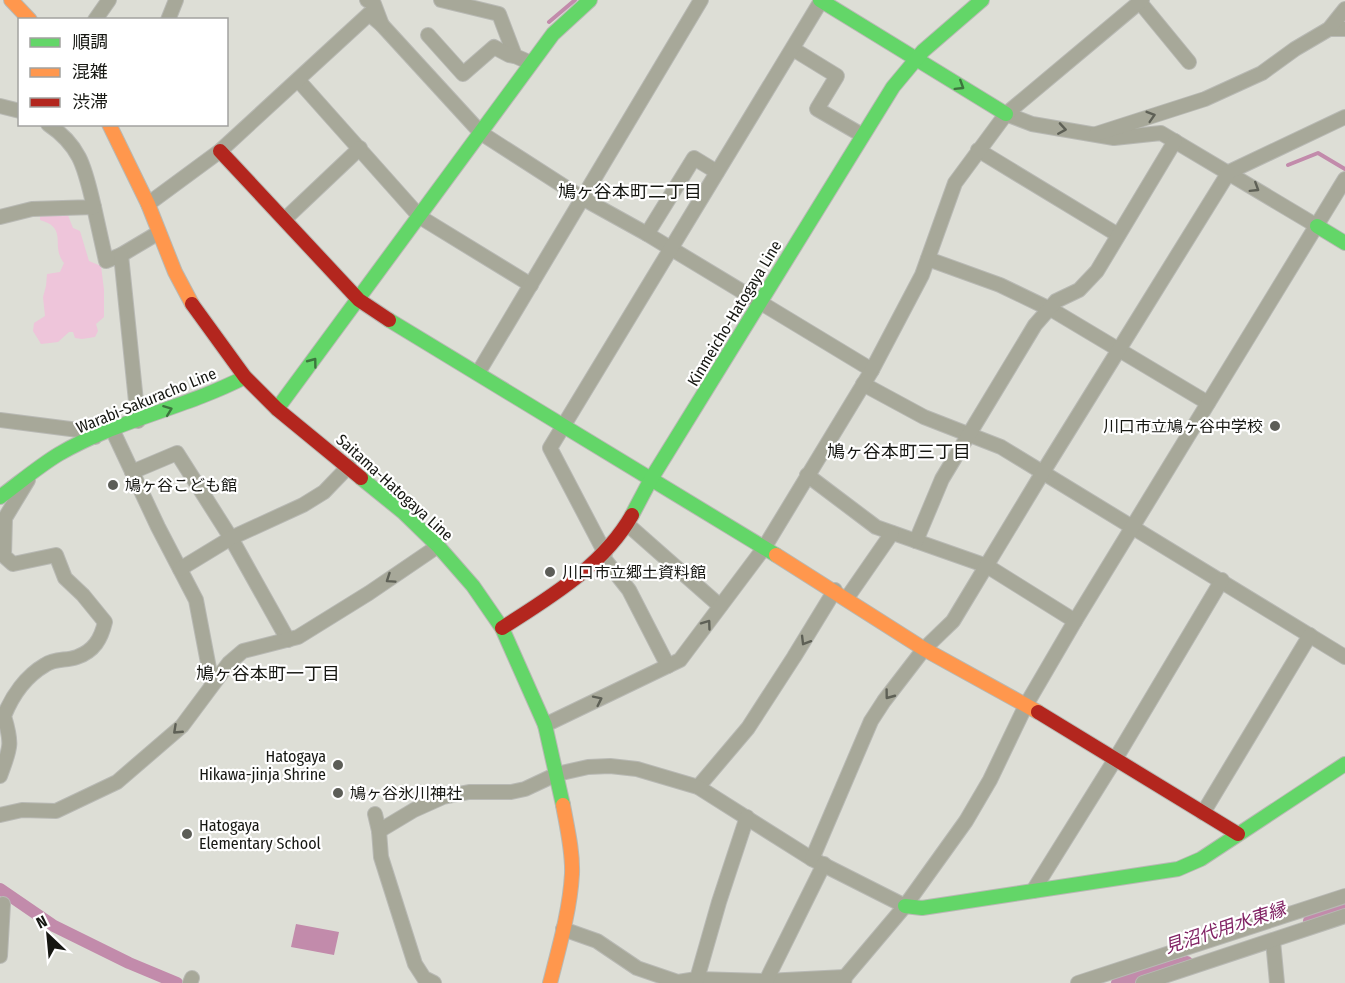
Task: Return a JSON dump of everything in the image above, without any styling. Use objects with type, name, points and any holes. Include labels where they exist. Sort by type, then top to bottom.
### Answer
[{"type":"street","points":[[11,0],[28,18]]},
{"type":"street","points":[[97,18],[109,0]]},
{"type":"street","points":[[169,18],[176,0]]},
{"type":"street","points":[[367,0],[374,4],[382,25]]},
{"type":"street","points":[[441,0],[499,14],[515,56]]},
{"type":"street","points":[[277,409],[553,34],[590,0]]},
{"type":"street","points":[[478,373],[701,0]]},
{"type":"street","points":[[668,666],[629,590],[603,555],[550,448],[793,49],[820,0],[1006,114],[1032,124],[1113,138],[1161,133],[1345,243]]},
{"type":"street","name":"Kinmeicho-Hatogaya Line","points":[[502,628],[583,574],[603,555],[627,524],[651,479],[893,87],[928,44],[982,0]]},
{"type":"street","points":[[545,725],[680,660],[764,548],[872,370],[922,275],[955,183],[1006,114],[1140,1],[1189,62]]},
{"type":"street","points":[[1095,134],[1206,99],[1262,73],[1295,49],[1329,29],[1345,9]]},
{"type":"street","points":[[148,204],[220,151],[369,14],[382,25],[481,133],[582,198],[647,234],[872,370]]},
{"type":"street","points":[[1329,29],[1345,29]]},
{"type":"street","points":[[428,35],[463,74],[494,47],[531,63]]},
{"type":"street","points":[[793,49],[837,76],[818,109],[862,135]]},
{"type":"street","points":[[298,80],[420,217],[531,285]]},
{"type":"street","points":[[0,106],[18,110]]},
{"type":"street","points":[[766,981],[818,861],[871,721],[924,648],[953,621],[1042,472],[1229,172],[1345,117]]},
{"type":"street","points":[[51,126],[70,141],[85,171],[106,261],[158,233]]},
{"type":"street","name":"Saitama-Hatogaya Line","points":[[110,126],[148,204],[158,233],[190,301],[245,377],[277,409],[349,466],[403,512],[438,546],[473,586],[502,628],[545,725],[567,825],[572,873],[563,929],[550,983]]},
{"type":"street","points":[[916,541],[942,479],[1035,325],[1056,301],[1080,290],[1097,271],[1175,141]]},
{"type":"street","points":[[285,219],[360,148]]},
{"type":"street","points":[[978,150],[1118,235]]},
{"type":"street","points":[[220,151],[359,300],[728,524],[924,648],[1116,758],[1238,834]]},
{"type":"street","points":[[647,234],[694,158],[717,172]]},
{"type":"street","points":[[563,929],[597,941],[637,968],[678,982],[697,979],[844,980],[905,906],[966,821],[990,780],[1026,705],[1075,621],[1345,179]]},
{"type":"street","points":[[0,218],[32,209],[94,207]]},
{"type":"street","points":[[120,255],[138,421]]},
{"type":"street","points":[[928,259],[1000,285],[1049,309],[1208,403]]},
{"type":"street","name":"Warabi-Sakuracho Line","points":[[0,497],[58,454],[112,429],[216,392],[245,377]]},
{"type":"street","points":[[863,384],[924,417],[1001,447],[1345,657]]},
{"type":"street","points":[[0,420],[86,431],[95,437]]},
{"type":"street","points":[[112,429],[196,600],[212,684]]},
{"type":"street","points":[[132,472],[177,453],[231,538],[288,640]]},
{"type":"street","points":[[180,569],[231,538],[303,506],[324,492],[349,466]]},
{"type":"street","points":[[0,776],[11,738],[4,716],[10,700],[22,685],[45,665],[58,659],[76,657],[95,646],[102,635],[105,622],[83,595],[65,578],[56,555],[13,564],[4,556],[5,518],[34,471]]},
{"type":"street","points":[[807,476],[876,527],[987,566],[1075,621]]},
{"type":"street","points":[[627,524],[720,606]]},
{"type":"street","points":[[698,787],[748,728],[794,657],[841,594],[892,533]]},
{"type":"street","points":[[0,815],[22,810],[57,811],[117,782],[182,726],[229,663],[243,651],[298,637],[369,593],[438,546]]},
{"type":"street","points":[[1033,891],[1116,758],[1222,580]]},
{"type":"street","points":[[1203,813],[1310,635]]},
{"type":"street","points":[[380,831],[414,810],[443,797],[468,792],[511,792],[525,789],[557,774],[588,767],[610,766],[638,769],[698,787],[818,861],[905,906],[922,908],[1178,869],[1201,859],[1345,764]]},
{"type":"street","points":[[375,814],[380,831],[381,857],[415,964],[424,978],[434,983]]},
{"type":"street","points":[[697,979],[715,913],[747,817]]},
{"type":"street","points":[[1078,983],[1345,896]]},
{"type":"street","points":[[0,956],[3,904]]},
{"type":"street","points":[[1143,983],[1345,916]]},
{"type":"street","points":[[1273,941],[1277,983]]},
{"type":"shaded area","points":[[67,213],[73,228],[80,231],[89,261],[101,266],[104,317],[96,324],[98,331],[95,337],[75,338],[73,332],[69,332],[58,342],[41,344],[33,331],[34,323],[45,316],[43,297],[47,274],[60,272],[64,263],[58,250],[57,233],[49,223],[40,220],[40,214]]},
{"type":"shaded area","points":[[296,924],[339,932],[334,955],[291,947]]},
{"type":"waterway","points":[[549,22],[575,0]]},
{"type":"waterway","points":[[1288,165],[1318,153],[1345,169]]},
{"type":"waterway","name":"見沼代用水東縁","points":[[0,889],[54,926],[129,963],[177,983]]},
{"type":"waterway","name":"見沼代用水東縁","points":[[1309,921],[1345,908]]},
{"type":"waterway","name":"見沼代用水東縁","points":[[1117,983],[1187,962]]},
{"type":"traffic: fast","points":[[277,409],[553,34],[590,0]]},
{"type":"traffic: fast","points":[[820,0],[1006,114]]},
{"type":"traffic: fast","points":[[632,515],[651,479],[893,87],[923,51],[982,0]]},
{"type":"traffic: fast","points":[[1317,226],[1345,243]]},
{"type":"traffic: fast","points":[[389,320],[776,555]]},
{"type":"traffic: fast","points":[[0,497],[59,454],[81,442],[245,377]]},
{"type":"traffic: fast","points":[[361,478],[403,512],[438,546],[473,586],[502,628],[545,725],[563,805]]},
{"type":"traffic: fast","points":[[905,906],[922,908],[1178,869],[1201,859],[1345,764]]},
{"type":"traffic: slow","points":[[11,0],[28,18]]},
{"type":"traffic: slow","points":[[110,126],[148,204],[175,272],[192,304]]},
{"type":"traffic: slow","points":[[776,555],[924,649],[1038,712]]},
{"type":"traffic: slow","points":[[550,983],[567,915],[571,888],[571,848],[563,805]]},
{"type":"traffic: jam","points":[[220,151],[359,300],[389,320]]},
{"type":"traffic: jam","points":[[192,304],[245,377],[277,409],[361,478]]},
{"type":"traffic: jam","points":[[502,628],[557,592],[591,565],[620,533],[632,515]]},
{"type":"traffic: jam","points":[[1038,712],[1238,834]]},
{"type":"place","name":"川口市立鳩ヶ谷中学校","points":[[1275,426]]},
{"type":"place","name":"鳩ヶ谷こども館","points":[[113,485]]},
{"type":"place","name":"川口市立郷土資料館","points":[[550,572]]},
{"type":"place","name":"Hatogaya Hikawa-jinja Shrine","points":[[338,765]]},
{"type":"place","name":"鳩ヶ谷氷川神社","points":[[338,793]]},
{"type":"place","name":"Hatogaya Elementary School","points":[[187,834]]},
{"type":"district","name":"鳩ヶ谷本町二丁目","points":[[630,192]]},
{"type":"district","name":"鳩ヶ谷本町三丁目","points":[[899,452]]},
{"type":"district","name":"鳩ヶ谷本町一丁目","points":[[268,674]]}]
